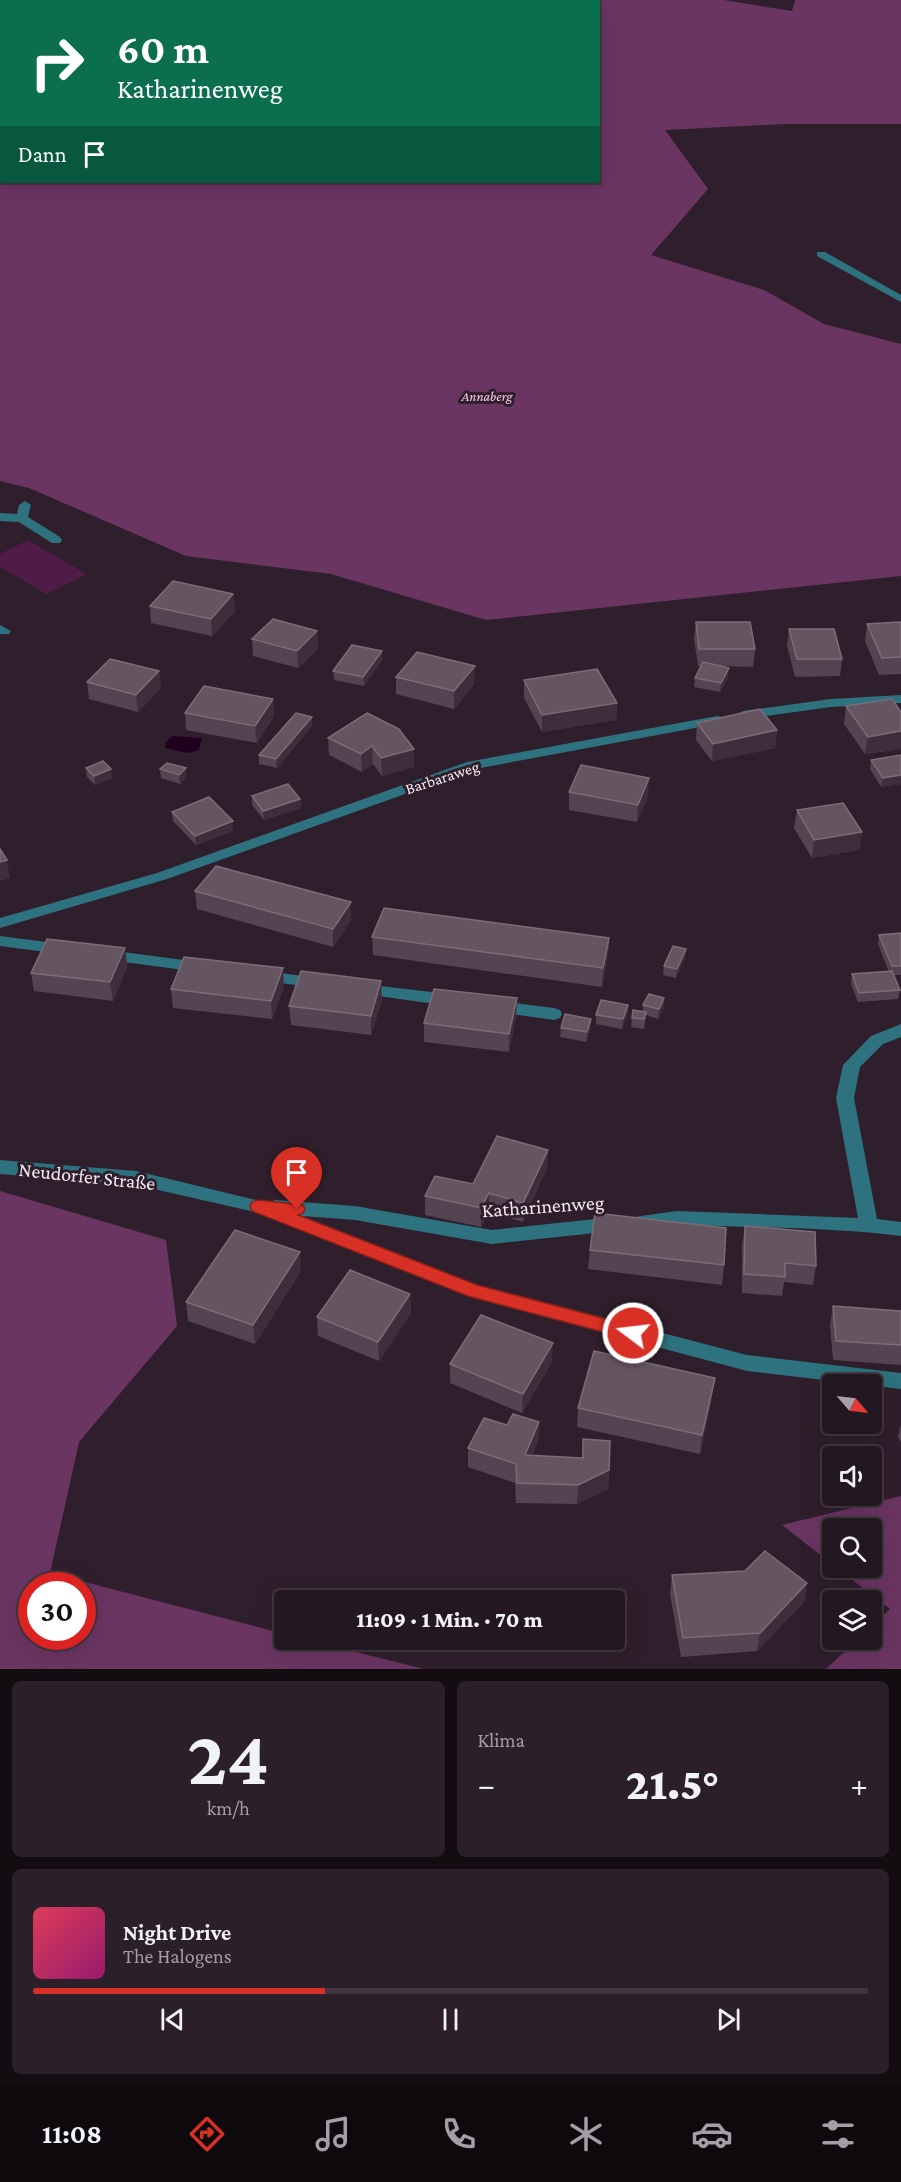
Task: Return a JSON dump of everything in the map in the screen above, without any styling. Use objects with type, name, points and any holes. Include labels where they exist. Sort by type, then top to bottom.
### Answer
[{"type":"street","points":[[821,254],[901,299]]},
{"type":"street","points":[[22,518],[25,505]]},
{"type":"street","points":[[0,517],[22,518],[56,540]]},
{"type":"street","name":"Barbaraweg","points":[[0,923],[162,876],[472,765],[754,713],[901,699]]},
{"type":"street","points":[[0,941],[212,969]]},
{"type":"street","points":[[248,974],[460,1002]]},
{"type":"street","points":[[483,1005],[554,1014]]},
{"type":"street","points":[[869,1225],[845,1098],[852,1065],[877,1040],[901,1030]]},
{"type":"street","name":"Neudorfer Straße","points":[[0,1167],[136,1178],[258,1206],[474,1291],[747,1363],[901,1381]]},
{"type":"street","name":"Katharinenweg","points":[[258,1206],[355,1213],[492,1237],[677,1218],[869,1225],[901,1229]]},
{"type":"shaded area","points":[[28,540],[87,574],[46,594],[0,567],[0,554]]},
{"type":"shaded area","points":[[173,736],[202,738],[199,750],[187,753],[165,748],[166,742]]},
{"type":"green space","name":"Annaberg","points":[[600,0],[724,0],[792,11],[795,0],[901,0],[901,124],[785,124],[665,130],[708,189],[651,255],[764,290],[824,324],[901,344],[901,576],[486,620],[331,574],[186,556],[29,488],[0,481],[0,183],[600,183]]},
{"type":"green space","points":[[0,1191],[166,1240],[177,1326],[79,1442],[50,1572],[18,1572],[18,1650],[96,1650],[96,1585],[274,1631],[274,1650],[348,1650],[424,1669],[0,1669]]},
{"type":"green space","points":[[901,1496],[901,1669],[826,1669],[846,1650],[882,1650],[882,1617],[890,1609],[882,1603],[882,1590],[865,1590],[850,1578],[882,1578],[882,1518],[822,1518],[822,1556],[782,1525],[860,1506],[882,1506],[882,1501]]},
{"type":"building","points":[[173,581],[233,594],[211,619],[150,606]]},
{"type":"building","points":[[273,619],[317,631],[297,651],[252,639]]},
{"type":"building","points":[[696,622],[750,622],[755,649],[699,649]]},
{"type":"building","points":[[901,622],[901,657],[882,658],[867,624]]},
{"type":"building","points":[[789,629],[834,629],[842,659],[797,659]]},
{"type":"building","points":[[352,645],[382,651],[363,677],[333,671]]},
{"type":"building","points":[[417,652],[475,666],[454,691],[396,677]]},
{"type":"building","points":[[110,659],[159,671],[136,695],[87,682]]},
{"type":"building","points":[[703,662],[729,668],[721,683],[695,678]]},
{"type":"building","points":[[597,669],[617,703],[542,715],[524,680]]},
{"type":"building","points":[[204,686],[273,699],[255,726],[185,713]]},
{"type":"building","points":[[892,699],[901,712],[901,731],[868,737],[846,706]]},
{"type":"building","points":[[760,709],[777,730],[713,744],[697,723]]},
{"type":"building","points":[[296,713],[312,717],[276,759],[259,755]]},
{"type":"building","points":[[367,713],[399,729],[414,749],[381,758],[372,746],[361,754],[328,738]]},
{"type":"building","points":[[901,755],[901,775],[883,778],[871,760]]},
{"type":"building","points":[[103,761],[111,769],[94,776],[86,768]]},
{"type":"building","points":[[167,763],[186,768],[179,775],[160,769]]},
{"type":"building","points":[[581,765],[649,778],[638,805],[569,792]]},
{"type":"building","points":[[288,784],[300,799],[263,811],[252,796]]},
{"type":"building","points":[[209,797],[233,821],[195,836],[172,812]]},
{"type":"building","points":[[843,803],[862,832],[814,840],[797,810]]},
{"type":"building","points":[[0,849],[7,860],[0,862]]},
{"type":"building","points":[[216,866],[351,902],[333,929],[195,891]]},
{"type":"building","points":[[384,908],[609,938],[603,968],[372,937]]},
{"type":"building","points":[[901,933],[901,966],[892,966],[879,935]]},
{"type":"building","points":[[47,939],[125,948],[110,982],[31,973]]},
{"type":"building","points":[[673,946],[686,949],[677,969],[664,966]]},
{"type":"building","points":[[184,957],[283,968],[271,1001],[171,989]]},
{"type":"building","points":[[301,971],[381,981],[371,1016],[289,1006]]},
{"type":"building","points":[[892,971],[900,990],[859,993],[852,974]]},
{"type":"building","points":[[434,989],[517,998],[509,1034],[424,1023]]},
{"type":"building","points":[[649,994],[664,998],[659,1009],[643,1005]]},
{"type":"building","points":[[601,1000],[628,1005],[623,1019],[596,1015]]},
{"type":"building","points":[[633,1010],[646,1012],[644,1019],[632,1018]]},
{"type":"building","points":[[565,1014],[591,1019],[587,1032],[561,1028]]},
{"type":"building","points":[[497,1136],[548,1150],[523,1203],[489,1193],[481,1208],[425,1196],[435,1176],[473,1184]]},
{"type":"building","points":[[595,1213],[726,1228],[724,1265],[590,1250]]},
{"type":"building","points":[[745,1226],[815,1232],[816,1266],[785,1263],[785,1277],[744,1274]]},
{"type":"building","points":[[235,1230],[300,1252],[253,1325],[186,1302]]},
{"type":"building","points":[[350,1270],[410,1294],[378,1342],[317,1317]]},
{"type":"building","points":[[833,1306],[901,1311],[901,1345],[836,1341]]},
{"type":"building","points":[[481,1315],[553,1343],[523,1394],[450,1364]]},
{"type":"building","points":[[594,1351],[715,1378],[702,1435],[578,1408]]},
{"type":"building","points":[[513,1414],[539,1422],[525,1455],[583,1458],[583,1439],[610,1441],[609,1470],[578,1485],[517,1483],[516,1464],[468,1448],[484,1418],[507,1425]]},
{"type":"building","points":[[765,1551],[807,1583],[760,1633],[683,1638],[672,1575],[745,1571]]},
{"type":"route","points":[[297,1209],[258,1206],[474,1291],[633,1333]]}]
